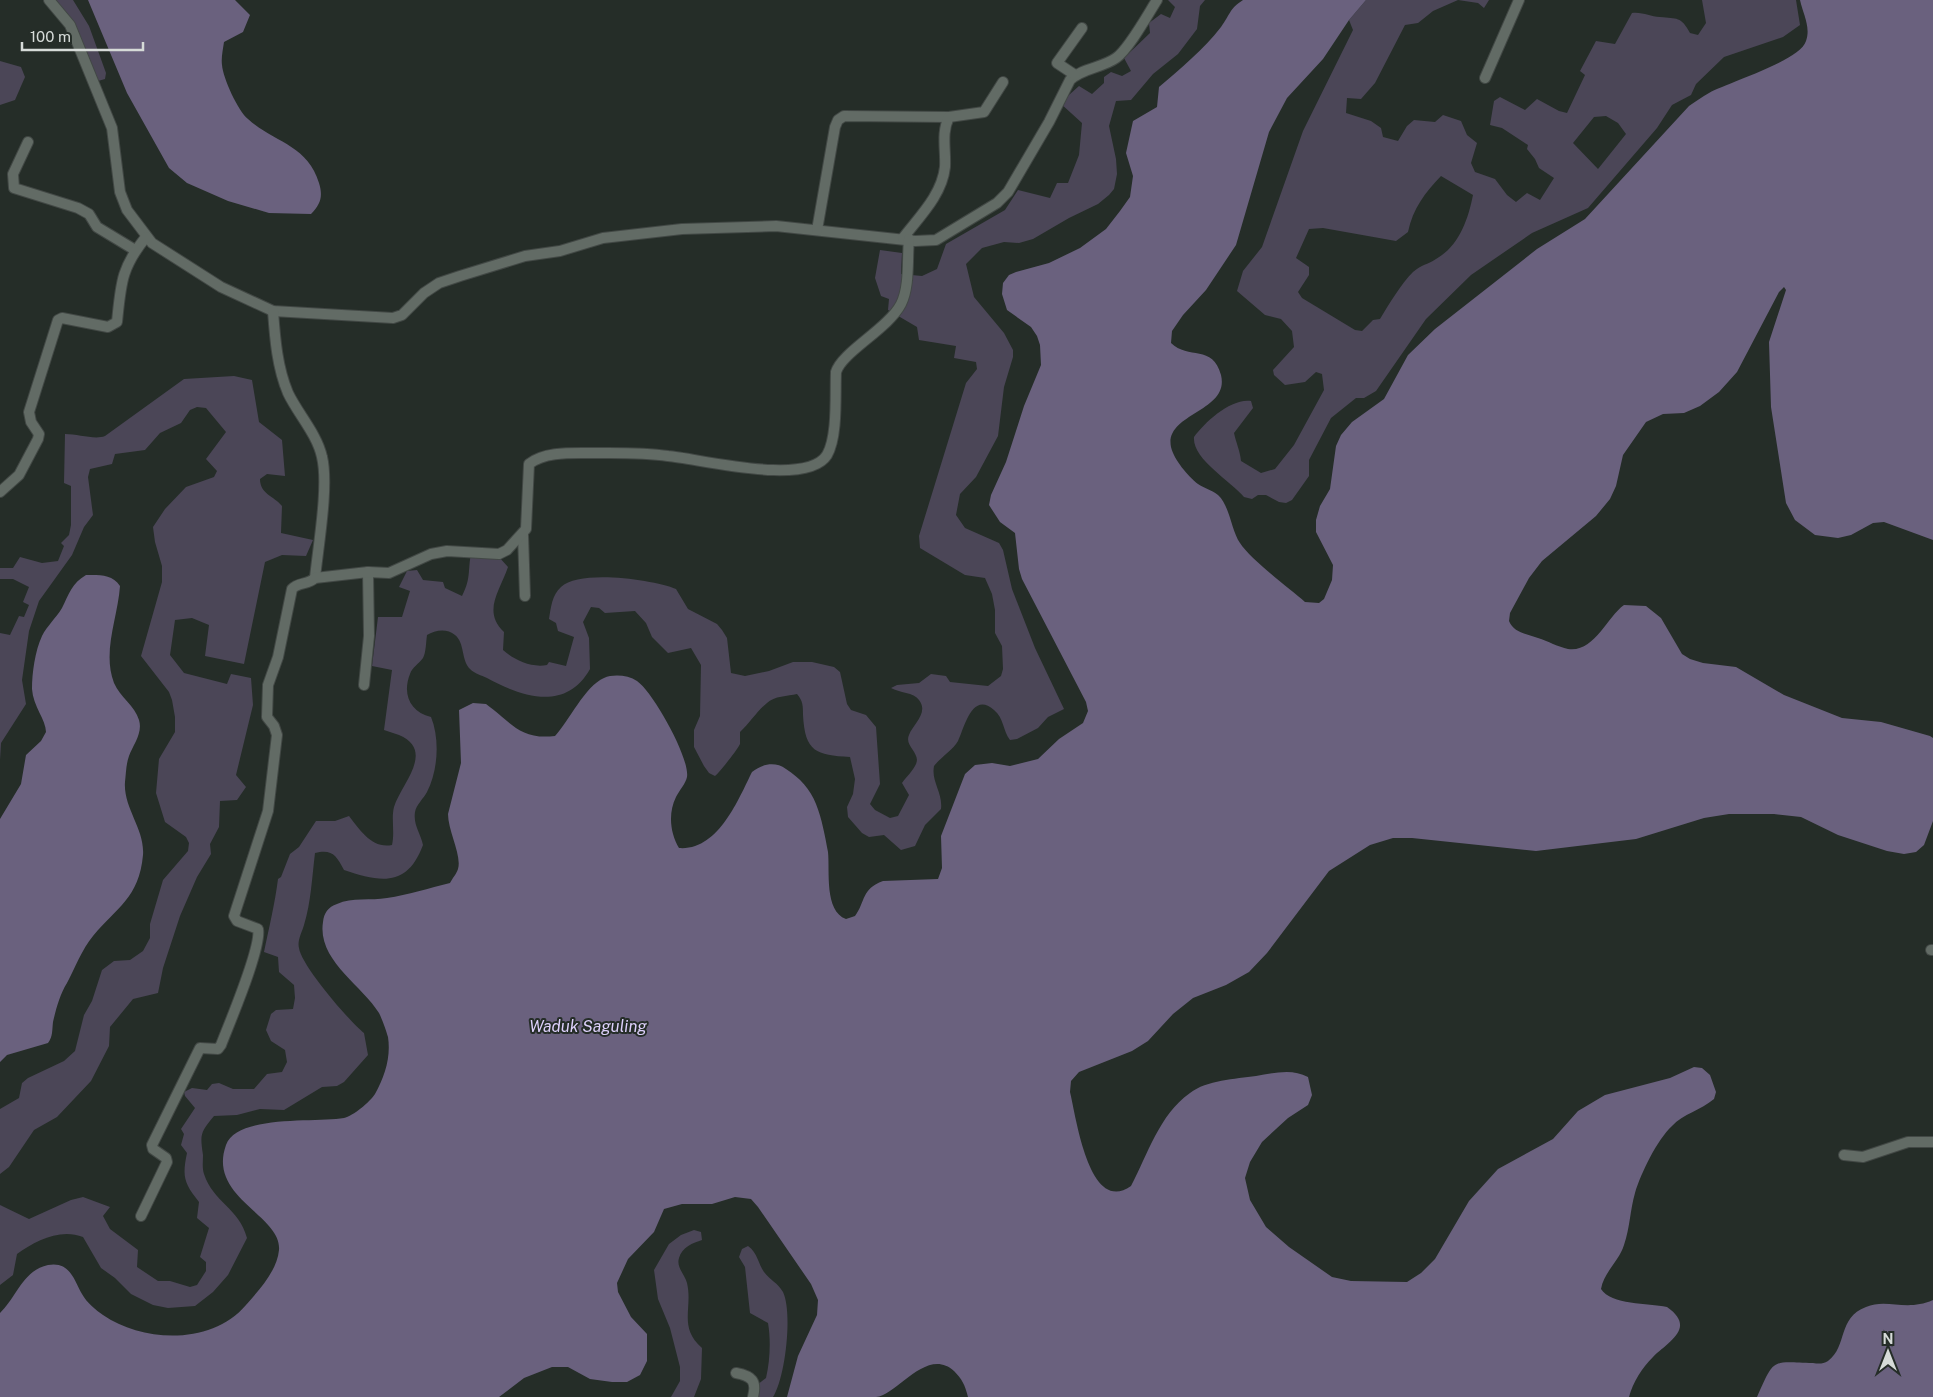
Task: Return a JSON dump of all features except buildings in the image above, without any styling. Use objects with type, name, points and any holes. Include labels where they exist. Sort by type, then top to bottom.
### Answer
[{"type":"street","points":[[49,0],[70,25],[112,128],[120,192],[127,210],[152,243],[221,287],[272,311],[393,318],[402,315],[424,293],[439,283],[526,256],[560,251],[603,238],[682,229],[776,226],[925,242],[936,240],[997,203],[1008,192],[1049,122],[1062,93],[1075,75],[1111,61],[1120,55],[1157,0]]},
{"type":"street","points":[[1485,78],[1519,0]]},
{"type":"street","points":[[1075,75],[1057,63],[1082,28]]},
{"type":"street","points":[[817,230],[835,126],[838,120],[844,116],[950,117],[984,112],[1003,82]]},
{"type":"street","points":[[525,596],[523,534],[526,524],[529,464],[552,455],[620,453],[666,455],[740,467],[784,471],[802,470],[820,462],[826,457],[833,438],[838,364],[875,333],[901,303],[905,293],[906,239],[939,188],[945,167],[944,135],[950,117]]},
{"type":"street","points":[[28,142],[13,174],[14,188],[78,208],[89,214],[97,227],[135,250]]},
{"type":"street","points":[[0,492],[19,475],[38,439],[39,434],[31,422],[29,412],[58,320],[62,318],[108,327],[113,326],[117,322],[121,283],[125,267],[135,250],[146,237]]},
{"type":"street","points":[[272,311],[282,375],[288,392],[318,444],[322,458],[323,488],[315,578]]},
{"type":"street","points":[[141,1216],[167,1162],[166,1158],[153,1149],[152,1145],[200,1048],[218,1049],[221,1045],[241,994],[256,944],[258,929],[237,921],[234,916],[268,811],[277,735],[275,728],[267,717],[270,678],[277,662],[292,589],[315,578],[368,572],[389,573],[426,556],[447,551],[499,554],[523,534]]},
{"type":"street","points":[[364,685],[369,636],[368,572]]},
{"type":"street","points":[[1844,1155],[1863,1157],[1908,1142],[1933,1142]]},
{"type":"street","points":[[736,1373],[752,1379],[755,1383],[753,1397]]},
{"type":"shaded area","points":[[56,0],[73,0],[89,26],[106,73],[105,79],[98,81],[74,25]]},
{"type":"shaded area","points":[[1168,0],[1205,0],[1200,6],[1197,29],[1178,54],[1153,74],[1131,100],[1116,101],[1109,126],[1116,159],[1117,174],[1114,189],[1098,204],[1033,239],[1019,243],[1004,242],[982,248],[966,264],[974,297],[1004,333],[1013,350],[1013,357],[1004,387],[998,436],[976,477],[960,494],[956,515],[965,528],[999,543],[1003,550],[1012,589],[1035,648],[1064,709],[1048,717],[1038,728],[1017,739],[1010,740],[1000,717],[994,710],[986,705],[980,705],[975,708],[966,721],[956,744],[934,766],[934,777],[940,797],[941,809],[925,825],[915,846],[901,850],[884,835],[869,837],[862,833],[848,817],[847,807],[853,794],[855,779],[850,757],[829,755],[814,749],[806,737],[802,704],[797,694],[773,699],[763,706],[740,732],[740,744],[724,766],[715,776],[709,773],[694,747],[694,730],[700,716],[701,665],[691,648],[668,653],[652,637],[646,623],[635,611],[605,613],[599,608],[591,607],[583,622],[589,638],[590,669],[580,683],[569,691],[556,696],[543,697],[514,691],[476,673],[467,665],[460,642],[455,635],[445,631],[430,633],[427,635],[424,656],[411,672],[407,688],[413,706],[424,715],[431,717],[436,735],[434,775],[427,792],[415,812],[416,825],[423,845],[409,869],[400,875],[381,879],[344,870],[333,854],[326,852],[315,853],[308,907],[299,942],[302,956],[316,979],[337,1005],[364,1033],[368,1055],[344,1082],[337,1086],[322,1087],[284,1110],[260,1109],[237,1115],[214,1116],[206,1126],[201,1138],[204,1174],[213,1192],[238,1219],[247,1238],[228,1275],[213,1292],[195,1306],[168,1308],[153,1305],[131,1294],[115,1278],[101,1268],[83,1237],[66,1234],[48,1237],[17,1254],[13,1275],[0,1285],[0,1205],[29,1219],[71,1200],[83,1197],[110,1207],[103,1216],[110,1229],[138,1250],[137,1267],[158,1281],[170,1281],[190,1287],[197,1285],[206,1271],[206,1262],[200,1257],[209,1228],[197,1218],[199,1202],[185,1179],[187,1153],[181,1145],[184,1134],[181,1129],[195,1108],[184,1092],[192,1088],[207,1090],[212,1084],[219,1083],[233,1089],[254,1089],[267,1074],[282,1072],[287,1062],[285,1050],[271,1041],[266,1030],[271,1014],[276,1010],[293,1009],[295,998],[294,985],[279,972],[278,957],[264,952],[278,879],[281,877],[290,854],[299,847],[316,821],[335,821],[349,816],[367,837],[378,844],[392,845],[394,807],[413,768],[416,759],[415,750],[410,742],[399,735],[384,730],[392,670],[372,666],[378,617],[402,617],[410,591],[399,587],[407,571],[417,570],[423,580],[443,582],[445,588],[462,596],[468,578],[472,549],[499,557],[508,567],[497,593],[493,609],[494,616],[504,632],[503,650],[512,657],[529,664],[541,666],[547,665],[549,662],[566,666],[574,637],[558,631],[556,623],[549,619],[554,597],[561,587],[570,582],[584,578],[600,577],[651,582],[676,589],[688,609],[717,624],[722,630],[727,638],[731,673],[745,676],[769,671],[793,662],[812,662],[834,667],[840,672],[847,704],[851,710],[866,715],[876,727],[880,784],[870,804],[875,810],[890,818],[898,816],[909,795],[902,783],[913,769],[917,760],[908,739],[921,714],[922,705],[917,697],[891,688],[897,685],[919,683],[931,674],[946,676],[950,682],[988,686],[1001,676],[1003,669],[1002,646],[995,633],[995,610],[992,594],[985,578],[965,575],[920,548],[919,536],[966,383],[977,369],[976,362],[954,358],[956,346],[919,340],[917,327],[888,310],[889,299],[881,296],[875,278],[880,250],[902,253],[901,274],[922,276],[937,269],[946,244],[1005,210],[1018,190],[1050,198],[1057,183],[1068,183],[1079,155],[1082,123],[1060,103],[1079,86],[1092,94],[1104,83],[1104,77],[1111,72],[1122,76],[1131,71],[1124,58],[1150,33],[1149,23],[1161,14],[1170,18],[1175,7]]},
{"type":"shaded area","points":[[1366,0],[1458,0],[1433,11],[1418,23],[1405,25],[1375,83],[1361,99],[1347,98],[1346,113],[1371,121],[1381,128],[1383,137],[1398,141],[1407,126],[1414,120],[1435,122],[1443,115],[1461,121],[1467,135],[1477,143],[1471,163],[1475,172],[1495,179],[1507,195],[1516,202],[1527,193],[1540,200],[1554,178],[1539,168],[1527,149],[1528,145],[1502,128],[1490,125],[1494,101],[1500,97],[1525,110],[1537,99],[1559,111],[1567,113],[1585,75],[1580,71],[1596,41],[1615,44],[1632,13],[1678,19],[1690,33],[1698,35],[1706,23],[1702,0],[1796,0],[1800,25],[1783,37],[1724,57],[1696,84],[1691,95],[1672,105],[1657,128],[1588,208],[1532,233],[1471,275],[1426,319],[1376,391],[1364,398],[1356,398],[1331,418],[1309,460],[1309,476],[1292,500],[1286,503],[1279,502],[1266,495],[1258,495],[1252,499],[1244,497],[1213,469],[1199,453],[1194,437],[1219,412],[1235,403],[1251,401],[1253,408],[1234,433],[1241,461],[1261,473],[1275,469],[1294,445],[1324,390],[1322,374],[1316,372],[1305,382],[1285,385],[1274,375],[1273,370],[1294,347],[1292,331],[1281,319],[1265,315],[1237,291],[1243,271],[1262,247],[1303,131],[1353,30],[1349,20]],"holes":[[[1606,116],[1618,123],[1626,134],[1598,169],[1573,143],[1594,117]],[[1441,176],[1473,195],[1465,223],[1456,240],[1444,254],[1413,272],[1395,294],[1380,319],[1373,320],[1362,331],[1355,330],[1302,298],[1298,292],[1309,275],[1309,267],[1296,258],[1309,229],[1323,228],[1396,241],[1408,232],[1420,201]]]},
{"type":"shaded area","points":[[1458,0],[1489,0],[1484,8],[1478,3]]},
{"type":"shaded area","points":[[0,61],[21,67],[25,77],[15,100],[0,105]]},
{"type":"shaded area","points":[[234,376],[252,380],[259,422],[282,440],[285,476],[267,474],[260,479],[262,488],[282,506],[281,533],[313,540],[306,556],[282,555],[265,562],[244,664],[205,656],[209,625],[192,618],[175,620],[170,655],[184,673],[227,684],[231,674],[251,678],[253,705],[236,775],[246,787],[237,800],[220,801],[219,827],[210,844],[211,854],[197,877],[180,916],[163,968],[158,993],[133,999],[110,1027],[109,1046],[91,1081],[57,1117],[34,1130],[9,1167],[0,1174],[0,1109],[19,1098],[22,1083],[28,1078],[64,1061],[75,1051],[84,1015],[92,1001],[102,970],[114,961],[130,960],[143,951],[150,938],[150,924],[163,880],[188,851],[189,843],[186,837],[165,822],[156,793],[159,759],[175,732],[172,700],[169,692],[141,656],[162,582],[162,566],[153,527],[165,509],[186,487],[214,477],[217,471],[206,459],[226,432],[206,408],[197,407],[190,410],[181,423],[160,433],[145,450],[115,454],[112,464],[90,469],[88,477],[93,515],[84,527],[72,555],[39,601],[29,631],[22,680],[26,704],[1,743],[0,760],[0,633],[10,635],[19,616],[24,617],[29,605],[23,602],[29,587],[13,579],[0,579],[0,568],[13,568],[20,557],[42,563],[58,561],[64,546],[61,543],[69,535],[71,525],[71,486],[64,483],[65,434],[105,436],[184,379]]},
{"type":"shaded area","points":[[694,1230],[701,1232],[702,1240],[685,1248],[680,1254],[678,1261],[687,1283],[688,1325],[690,1332],[702,1348],[701,1379],[694,1397],[671,1397],[680,1381],[680,1367],[670,1328],[658,1299],[654,1270],[669,1244],[681,1235]]},
{"type":"shaded area","points":[[748,1246],[756,1255],[764,1272],[781,1289],[786,1302],[787,1330],[784,1361],[781,1376],[773,1397],[748,1397],[748,1392],[766,1378],[770,1343],[768,1323],[750,1313],[745,1267],[739,1257],[742,1249]]},
{"type":"water","points":[[88,0],[235,0],[250,15],[243,32],[224,42],[222,62],[225,78],[244,115],[258,127],[298,152],[314,170],[321,196],[317,207],[311,214],[269,213],[228,201],[187,183],[169,168],[127,93]]},
{"type":"water","name":"Waduk Saguling","points":[[1243,0],[1366,0],[1349,20],[1323,59],[1287,98],[1269,132],[1236,245],[1206,290],[1183,315],[1172,331],[1171,343],[1178,348],[1212,359],[1221,375],[1221,387],[1216,397],[1177,427],[1172,436],[1171,447],[1178,462],[1190,477],[1198,484],[1216,493],[1222,500],[1237,538],[1245,550],[1305,602],[1319,603],[1324,599],[1332,580],[1333,565],[1316,532],[1316,520],[1320,506],[1330,489],[1336,446],[1341,435],[1352,422],[1384,399],[1408,355],[1435,329],[1537,249],[1585,219],[1689,106],[1709,93],[1778,63],[1801,49],[1806,41],[1808,31],[1800,0],[1933,0],[1933,540],[1884,522],[1873,523],[1851,535],[1838,538],[1815,535],[1795,520],[1786,503],[1771,407],[1769,342],[1786,290],[1784,287],[1779,292],[1737,372],[1719,392],[1700,406],[1684,413],[1663,414],[1646,422],[1623,455],[1616,486],[1610,499],[1596,516],[1542,561],[1529,578],[1510,613],[1509,621],[1514,628],[1521,632],[1564,648],[1577,649],[1593,640],[1624,605],[1646,606],[1661,618],[1682,654],[1690,659],[1703,663],[1736,667],[1784,695],[1842,718],[1881,722],[1930,736],[1933,738],[1933,821],[1924,845],[1916,852],[1904,854],[1887,851],[1838,835],[1801,817],[1774,814],[1729,814],[1704,818],[1636,839],[1536,851],[1412,838],[1393,838],[1370,845],[1329,871],[1267,953],[1249,972],[1226,985],[1193,998],[1173,1014],[1148,1041],[1132,1051],[1079,1072],[1071,1081],[1070,1092],[1087,1159],[1095,1176],[1105,1187],[1117,1192],[1131,1186],[1162,1124],[1179,1102],[1190,1093],[1205,1085],[1222,1081],[1276,1073],[1289,1072],[1308,1077],[1312,1095],[1308,1105],[1288,1118],[1262,1142],[1250,1162],[1245,1178],[1250,1200],[1266,1227],[1289,1247],[1332,1277],[1351,1281],[1407,1282],[1421,1273],[1435,1259],[1469,1201],[1498,1169],[1553,1139],[1578,1111],[1605,1095],[1670,1078],[1694,1067],[1702,1068],[1710,1075],[1716,1092],[1714,1099],[1676,1122],[1655,1148],[1635,1193],[1628,1232],[1622,1251],[1605,1277],[1601,1289],[1606,1294],[1621,1301],[1667,1307],[1676,1315],[1680,1322],[1677,1334],[1645,1366],[1635,1381],[1629,1397],[968,1397],[963,1382],[954,1371],[944,1365],[933,1364],[913,1374],[893,1389],[876,1397],[787,1397],[798,1356],[817,1315],[818,1300],[811,1284],[758,1207],[751,1199],[735,1197],[712,1204],[682,1204],[664,1209],[654,1232],[628,1259],[617,1283],[618,1292],[631,1317],[647,1334],[647,1361],[640,1375],[627,1382],[590,1379],[568,1367],[552,1367],[524,1378],[499,1397],[0,1397],[0,1313],[26,1278],[39,1268],[48,1265],[61,1266],[74,1278],[86,1300],[103,1315],[138,1331],[157,1335],[177,1336],[197,1333],[215,1327],[232,1318],[267,1280],[278,1258],[277,1238],[269,1226],[235,1192],[227,1179],[223,1163],[226,1145],[233,1135],[245,1128],[261,1124],[344,1118],[352,1115],[375,1094],[386,1066],[389,1052],[388,1037],[379,1013],[342,971],[327,948],[323,936],[323,922],[325,913],[329,909],[343,902],[395,897],[450,883],[459,863],[448,814],[461,763],[459,710],[473,703],[486,704],[510,724],[525,733],[543,737],[555,736],[590,688],[597,682],[612,676],[625,676],[637,681],[661,711],[683,756],[687,777],[673,803],[671,816],[672,829],[679,848],[693,847],[716,833],[733,809],[752,772],[769,764],[782,767],[804,784],[816,804],[828,852],[831,899],[839,915],[846,919],[855,916],[867,892],[876,884],[883,881],[938,879],[942,868],[941,836],[965,774],[975,765],[992,763],[1010,766],[1038,759],[1059,739],[1083,723],[1088,711],[1086,702],[1022,579],[1015,533],[1000,522],[989,505],[991,495],[1006,462],[1024,406],[1041,365],[1040,345],[1037,336],[1031,327],[1007,310],[1002,294],[1003,283],[1009,275],[1049,263],[1080,248],[1106,229],[1130,197],[1133,176],[1126,153],[1133,121],[1157,107],[1159,87],[1192,59],[1221,27],[1232,9]]},
{"type":"water","points":[[86,575],[109,577],[120,586],[110,647],[110,659],[114,683],[134,710],[140,725],[139,734],[128,759],[125,792],[143,845],[141,870],[132,892],[93,936],[82,953],[60,997],[53,1022],[52,1035],[48,1043],[7,1055],[0,1062],[0,819],[21,784],[26,755],[41,741],[46,732],[32,689],[37,648],[44,632],[62,608],[74,585]]},
{"type":"water","points":[[1933,1300],[1933,1397],[1757,1397],[1767,1375],[1776,1365],[1789,1362],[1821,1364],[1828,1361],[1838,1348],[1851,1318],[1866,1307],[1882,1304],[1914,1305]]}]
